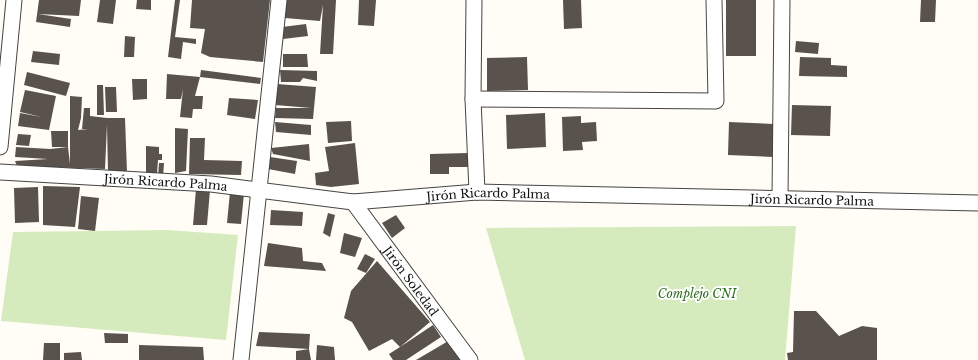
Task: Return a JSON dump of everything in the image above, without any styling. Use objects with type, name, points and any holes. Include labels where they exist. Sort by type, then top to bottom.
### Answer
[{"type":"street","points":[[0,147],[14,0]]},
{"type":"street","points":[[241,360],[279,0]]},
{"type":"street","points":[[474,0],[472,99],[477,192]]},
{"type":"street","points":[[472,99],[716,101],[714,0]]},
{"type":"street","points":[[780,197],[782,0]]},
{"type":"street","name":"Jirón Ricardo Palma","points":[[0,172],[212,184],[353,202],[477,192],[780,197],[978,203]]},
{"type":"street","name":"Jirón Soledad","points":[[353,202],[470,360]]},
{"type":"green space","name":"Complejo CNI","points":[[796,226],[785,360],[525,360],[486,228]]},
{"type":"green space","points":[[167,230],[238,235],[226,340],[1,321],[13,232]]},
{"type":"building","points":[[39,0],[81,0],[79,16],[38,14],[71,19],[70,27],[36,22]]},
{"type":"building","points":[[100,0],[116,0],[113,24],[97,22]]},
{"type":"building","points":[[137,0],[151,0],[151,10],[136,9]]},
{"type":"building","points":[[175,0],[180,0],[175,37],[196,39],[196,44],[183,42],[181,59],[168,57]]},
{"type":"building","points":[[192,0],[270,0],[263,62],[210,57],[201,53],[205,29],[190,28]]},
{"type":"building","points":[[286,0],[336,0],[333,54],[320,54],[323,5],[320,21],[285,18]]},
{"type":"building","points":[[359,0],[376,0],[374,26],[358,25]]},
{"type":"building","points":[[563,0],[581,0],[582,28],[564,29]]},
{"type":"building","points":[[726,0],[756,0],[756,56],[726,56]]},
{"type":"building","points":[[921,0],[936,0],[935,22],[920,22]]},
{"type":"building","points":[[306,24],[308,36],[283,39],[282,27]]},
{"type":"building","points":[[125,36],[135,37],[134,57],[124,57]]},
{"type":"building","points":[[796,41],[819,43],[818,54],[795,52]]},
{"type":"building","points":[[33,51],[60,54],[59,65],[31,62]]},
{"type":"building","points":[[283,54],[307,54],[308,67],[283,67]]},
{"type":"building","points":[[527,57],[528,90],[487,91],[487,58]]},
{"type":"building","points":[[800,57],[831,58],[831,65],[847,66],[847,77],[799,76]]},
{"type":"building","points":[[201,70],[261,78],[260,84],[200,77]]},
{"type":"building","points":[[280,70],[317,71],[317,81],[303,78],[300,82],[281,82]]},
{"type":"building","points":[[27,72],[70,83],[66,96],[24,85]]},
{"type":"building","points":[[167,74],[200,77],[195,96],[203,96],[202,109],[193,109],[192,118],[180,117],[183,89],[181,99],[166,99]]},
{"type":"building","points":[[132,79],[147,79],[147,99],[133,100]]},
{"type":"building","points":[[277,84],[316,87],[313,119],[275,118],[276,108],[311,108],[275,105]]},
{"type":"building","points":[[97,85],[103,85],[104,115],[97,115]]},
{"type":"building","points":[[105,87],[116,87],[117,112],[106,112]]},
{"type":"building","points":[[25,90],[56,96],[49,130],[18,126],[20,113],[42,117],[20,112]]},
{"type":"building","points":[[70,96],[82,97],[81,118],[78,130],[88,129],[82,129],[84,108],[90,108],[90,116],[125,118],[127,172],[108,172],[107,125],[105,169],[17,166],[15,161],[48,159],[15,157],[16,147],[50,149],[68,147],[70,164]]},
{"type":"building","points":[[229,98],[258,100],[255,119],[227,115]]},
{"type":"building","points":[[792,105],[831,106],[830,136],[791,135]]},
{"type":"building","points":[[545,113],[546,147],[507,149],[506,115]]},
{"type":"building","points":[[581,116],[581,123],[596,122],[597,141],[582,142],[583,150],[563,151],[562,117]]},
{"type":"building","points":[[351,121],[352,141],[328,143],[326,122]]},
{"type":"building","points":[[275,122],[311,125],[311,135],[276,132]]},
{"type":"building","points":[[729,122],[774,124],[773,157],[728,155]]},
{"type":"building","points":[[175,128],[188,129],[186,171],[175,173]]},
{"type":"building","points":[[51,131],[68,131],[68,147],[52,147]]},
{"type":"building","points":[[18,134],[31,135],[29,146],[16,145]]},
{"type":"building","points":[[190,138],[205,138],[204,160],[242,161],[241,175],[189,174]]},
{"type":"building","points":[[355,143],[359,184],[331,187],[316,185],[315,173],[329,171],[325,147]]},
{"type":"building","points":[[309,144],[310,161],[273,154],[271,148]]},
{"type":"building","points":[[146,146],[159,147],[159,154],[162,154],[162,160],[158,160],[157,174],[146,174]]},
{"type":"building","points":[[468,153],[468,167],[449,167],[449,174],[430,174],[430,154]]},
{"type":"building","points":[[270,157],[297,161],[295,174],[268,169]]},
{"type":"building","points":[[159,163],[164,163],[163,177],[158,177]]},
{"type":"building","points":[[43,186],[80,187],[75,227],[43,225]]},
{"type":"building","points":[[38,187],[39,222],[15,223],[14,188]]},
{"type":"building","points":[[196,189],[210,190],[207,225],[193,225]]},
{"type":"building","points":[[230,192],[244,193],[241,224],[227,223]]},
{"type":"building","points":[[81,196],[99,198],[95,231],[78,229]]},
{"type":"building","points":[[271,210],[303,212],[302,226],[270,225]]},
{"type":"building","points":[[328,213],[335,215],[330,237],[323,233]]},
{"type":"building","points":[[396,215],[405,228],[392,238],[382,223]]},
{"type":"building","points":[[344,233],[362,238],[355,257],[340,253]]},
{"type":"building","points":[[268,243],[302,248],[303,261],[322,263],[326,271],[264,266]]},
{"type":"building","points":[[365,254],[375,259],[366,273],[357,269]]},
{"type":"building","points":[[377,261],[430,322],[400,347],[392,339],[369,351],[352,322],[344,318],[351,291]]},
{"type":"building","points":[[794,311],[816,311],[839,336],[862,326],[877,328],[877,360],[788,360],[787,353],[793,352]]},
{"type":"building","points":[[433,325],[441,337],[406,360],[393,360],[389,354]]},
{"type":"building","points":[[259,332],[310,334],[309,349],[256,346]]},
{"type":"building","points":[[104,333],[128,334],[128,343],[105,343]]},
{"type":"building","points":[[450,340],[462,360],[416,360]]},
{"type":"building","points":[[44,343],[60,343],[60,360],[43,360]]},
{"type":"building","points":[[139,345],[203,347],[204,360],[139,360]]},
{"type":"building","points":[[317,345],[334,347],[335,360],[316,360]]},
{"type":"building","points":[[309,349],[311,360],[296,360],[296,351]]},
{"type":"building","points":[[81,352],[82,360],[64,360],[64,353]]}]
